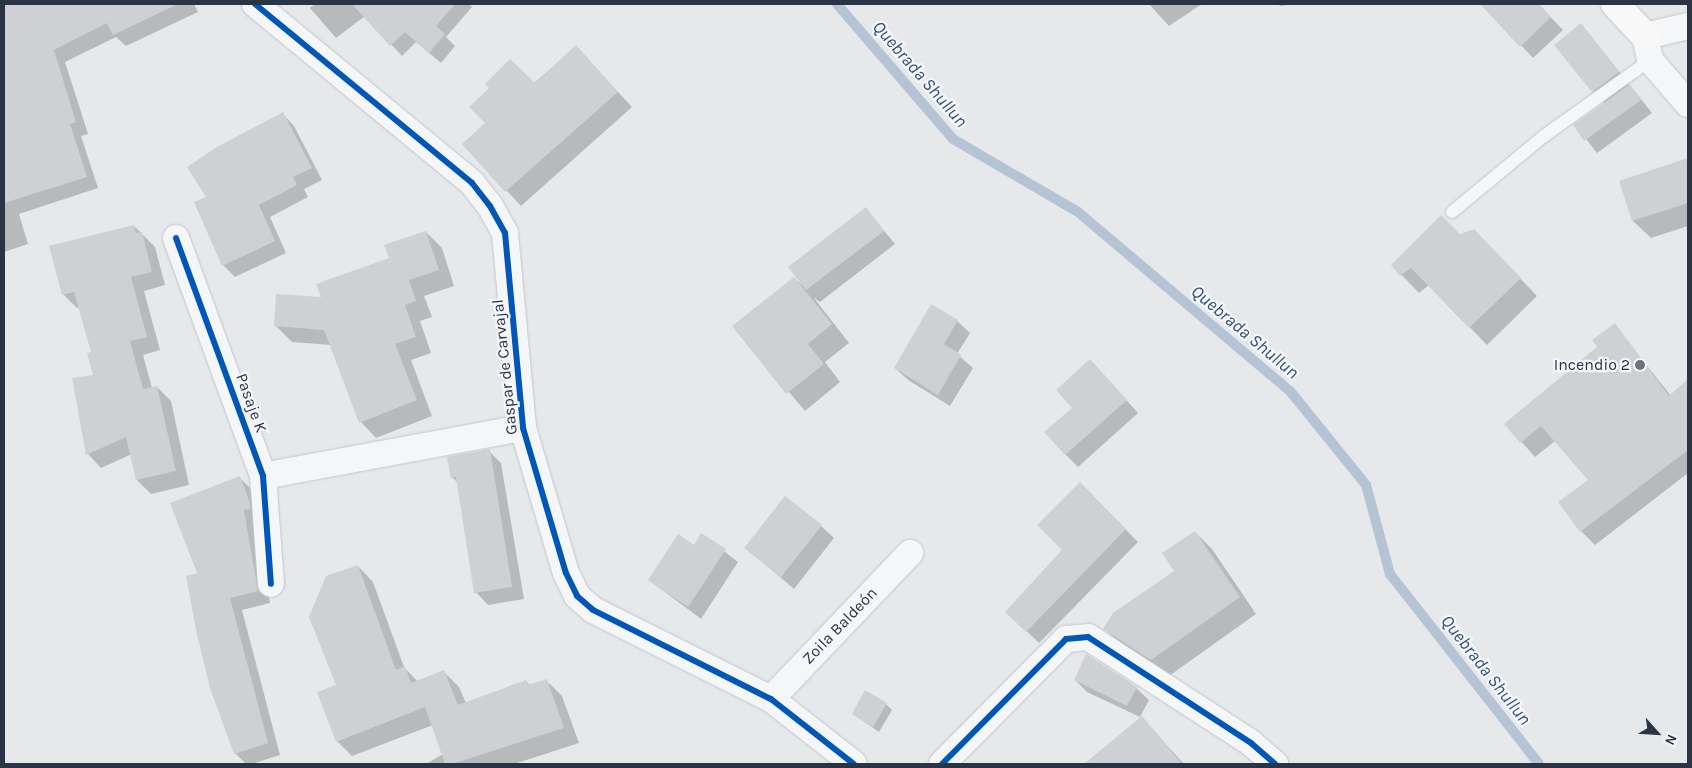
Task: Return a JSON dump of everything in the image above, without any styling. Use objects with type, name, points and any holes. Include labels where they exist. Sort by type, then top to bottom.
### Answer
[{"type":"street","name":"Gaspar de Carvajal","points":[[255,4],[472,183],[490,206],[504,233],[523,428],[566,573],[577,596],[592,610],[770,700],[854,764]]},
{"type":"street","points":[[1615,4],[1688,104]]},
{"type":"street","points":[[1647,48],[1688,26]]},
{"type":"street","name":"Pasaje K","points":[[176,238],[263,476],[271,584]]},
{"type":"street","points":[[263,476],[523,428]]},
{"type":"street","name":"Zoila Baldeón","points":[[770,700],[910,553]]},
{"type":"street","points":[[942,764],[1066,639],[1088,637],[1251,743],[1275,764]]},
{"type":"lane","points":[[1452,212],[1647,48]]},
{"type":"building","points":[[4,4],[178,4],[113,35],[107,23],[54,50],[76,122],[70,124],[87,177],[4,203]]},
{"type":"building","points":[[352,4],[455,4],[436,26],[445,34],[429,53],[405,32],[390,46]]},
{"type":"building","points":[[1480,4],[1539,4],[1551,17],[1520,47]]},
{"type":"building","points":[[1581,23],[1619,72],[1592,92],[1554,45]]},
{"type":"building","points":[[576,45],[618,92],[505,192],[462,144],[485,123],[469,107],[489,88],[485,84],[510,59],[535,83]]},
{"type":"building","points":[[1629,85],[1641,100],[1584,141],[1573,125]]},
{"type":"building","points":[[283,112],[312,168],[293,177],[297,185],[259,205],[275,241],[222,266],[194,202],[206,197],[187,167],[217,147]]},
{"type":"building","points":[[1688,158],[1688,203],[1632,221],[1619,181]]},
{"type":"building","points":[[866,207],[884,231],[806,290],[788,267]]},
{"type":"building","points":[[1441,215],[1459,233],[1455,236],[1474,229],[1521,278],[1469,328],[1411,268],[1400,276],[1391,265]]},
{"type":"building","points":[[134,225],[136,233],[142,232],[152,272],[131,277],[147,337],[130,341],[143,389],[157,386],[176,471],[136,480],[126,437],[86,455],[72,378],[93,375],[87,353],[91,352],[74,292],[62,295],[49,246]]},
{"type":"building","points":[[426,231],[439,270],[409,280],[416,301],[405,305],[416,337],[395,344],[417,400],[359,423],[324,330],[274,326],[276,294],[321,297],[316,284],[389,258],[384,245]]},
{"type":"building","points":[[794,277],[832,324],[808,344],[824,364],[786,394],[732,326]]},
{"type":"building","points":[[931,304],[958,320],[944,344],[961,355],[938,395],[894,368]]},
{"type":"building","points":[[1615,323],[1669,396],[1688,379],[1688,450],[1580,532],[1558,502],[1588,480],[1541,426],[1520,443],[1504,424],[1597,347],[1592,340]]},
{"type":"building","points":[[1090,359],[1127,400],[1065,455],[1044,432],[1072,408],[1056,390]]},
{"type":"building","points":[[490,449],[512,587],[474,593],[456,477],[451,478],[447,457]]},
{"type":"building","points":[[240,476],[250,503],[250,509],[244,510],[258,591],[230,598],[268,743],[234,754],[210,688],[197,634],[186,576],[197,573],[170,503]]},
{"type":"building","points":[[1080,482],[1126,529],[1026,632],[1005,612],[1062,550],[1037,525]]},
{"type":"building","points":[[785,496],[822,525],[781,577],[744,548]]},
{"type":"building","points":[[1195,531],[1240,597],[1151,660],[1103,629],[1113,613],[1174,571],[1162,553]]},
{"type":"building","points":[[701,533],[726,549],[688,607],[648,580],[678,534],[694,545]]},
{"type":"building","points":[[358,565],[396,670],[405,666],[411,683],[444,670],[458,705],[526,680],[528,685],[547,679],[564,728],[452,764],[445,764],[425,707],[336,742],[317,692],[336,685],[309,617],[326,576]]},
{"type":"building","points":[[1086,654],[1137,687],[1127,706],[1074,680]]},
{"type":"building","points":[[865,690],[887,703],[873,727],[852,714]]},
{"type":"building","points":[[1142,716],[1182,764],[1084,764]]},
{"type":"waterway","name":"Quebrada Shullun","points":[[837,4],[953,139],[1078,212],[1290,391],[1366,485],[1390,574],[1539,764]]},
{"type":"cycle path","points":[[255,4],[472,183],[490,206],[505,233],[523,428],[566,573],[577,596],[593,610],[771,699],[854,764]]},
{"type":"cycle path","points":[[176,238],[263,476],[271,584]]},
{"type":"cycle path","points":[[942,764],[1066,639],[1088,637],[1251,743],[1275,764]]},
{"type":"place","name":"Incendio 2","points":[[1640,365]]}]
